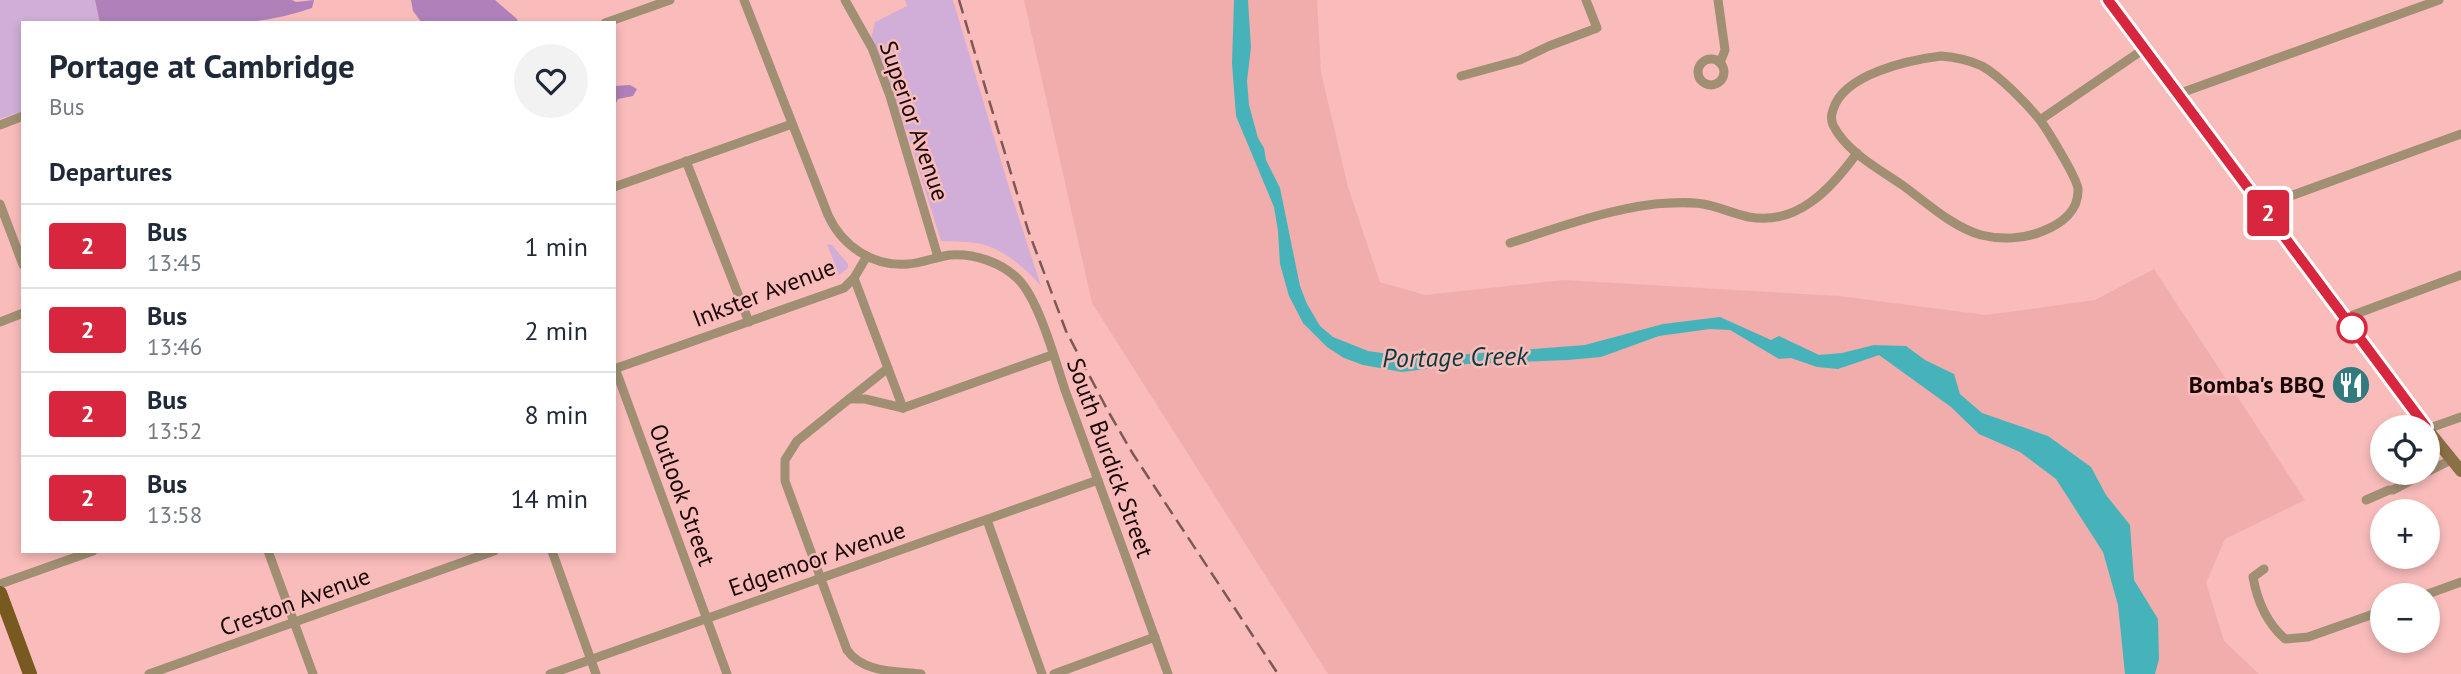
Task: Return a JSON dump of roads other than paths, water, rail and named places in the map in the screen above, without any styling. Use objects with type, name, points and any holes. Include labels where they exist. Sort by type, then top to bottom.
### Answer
[{"type":"main road","points":[[2108,0],[2417,415]]},
{"type":"main road","points":[[2440,445],[2461,471]]},
{"type":"main road","points":[[0,593],[30,674]]},
{"type":"street","points":[[611,21],[670,0]]},
{"type":"street","points":[[744,0],[833,227],[853,249],[867,256]]},
{"type":"street","name":"Superior Avenue","points":[[845,0],[872,48],[890,96],[938,257]]},
{"type":"street","points":[[1461,76],[1520,60],[1597,28],[1586,0]]},
{"type":"street","points":[[1718,0],[1725,50],[1720,63]]},
{"type":"street","points":[[2178,94],[2439,0]]},
{"type":"street","points":[[2040,120],[2144,49]]},
{"type":"street","points":[[1952,57],[1983,67],[2040,120],[2077,182],[2078,191],[2072,210],[2065,219],[2042,232],[2026,237],[1987,236],[1966,229],[1857,153],[1832,123],[1836,101],[1853,83],[1894,66],[1926,58],[1952,57]]},
{"type":"street","points":[[0,125],[21,117]]},
{"type":"street","points":[[616,186],[792,124]]},
{"type":"street","points":[[2263,206],[2461,134]]},
{"type":"street","points":[[1510,243],[1574,222],[1652,205],[1683,202],[1705,204],[1761,218],[1782,216],[1799,210],[1826,192],[1857,153]]},
{"type":"street","points":[[686,162],[748,322]]},
{"type":"street","points":[[0,204],[21,260]]},
{"type":"street","name":"Inkster Avenue","points":[[616,368],[844,288],[854,278],[867,256],[883,262],[907,264],[952,255],[973,256],[1000,266]]},
{"type":"street","name":"South Burdick Street","points":[[1000,266],[1018,279],[1027,291],[1168,674]]},
{"type":"street","points":[[2345,318],[2461,275]]},
{"type":"street","points":[[854,278],[903,408]]},
{"type":"street","points":[[0,321],[21,314]]},
{"type":"street","points":[[849,400],[865,399],[903,408],[1052,355]]},
{"type":"street","points":[[888,368],[797,441],[785,460],[785,481],[843,641],[852,656],[858,662],[882,669],[921,674]]},
{"type":"street","name":"Outlook Street","points":[[616,371],[727,674]]},
{"type":"street","points":[[2440,424],[2461,417]]},
{"type":"street","points":[[2440,466],[2451,460]]},
{"type":"street","name":"Edgemoor Avenue","points":[[550,674],[1098,480]]},
{"type":"street","points":[[2366,500],[2402,485]]},
{"type":"street","points":[[987,520],[1042,674]]},
{"type":"street","points":[[0,584],[87,553]]},
{"type":"street","points":[[269,553],[313,674]]},
{"type":"street","name":"Creston Avenue","points":[[149,674],[488,553]]},
{"type":"street","points":[[553,553],[596,674]]},
{"type":"street","points":[[2264,569],[2253,577],[2256,595],[2285,639],[2308,638],[2370,615]]},
{"type":"street","points":[[2440,590],[2461,582]]},
{"type":"street","points":[[1055,674],[1155,637]]},
{"type":"water","name":"Portage Creek","points":[[1234,0],[1248,0],[1251,47],[1247,81],[1249,105],[1266,160],[1280,188],[1300,286],[1320,326],[1333,337],[1368,351],[1456,355],[1585,345],[1663,324],[1720,317],[1771,340],[1779,336],[1819,355],[1842,353],[1874,345],[1906,346],[1925,360],[1954,374],[1960,394],[1982,413],[2048,436],[2091,467],[2106,495],[2130,525],[2134,580],[2158,619],[2159,659],[2155,674],[2125,674],[2118,605],[2103,552],[2056,479],[2020,452],[1979,434],[1951,407],[1879,355],[1838,369],[1817,367],[1791,358],[1779,359],[1730,330],[1710,329],[1659,336],[1601,357],[1467,364],[1402,372],[1363,365],[1344,358],[1327,347],[1303,323],[1289,296],[1280,264],[1274,207],[1236,116],[1232,63]]},
{"type":"railway","points":[[959,0],[1028,230],[1066,331],[1133,454],[1278,674]]},
{"type":"place","name":"Bomba's BBQ","points":[[2351,385]]}]
